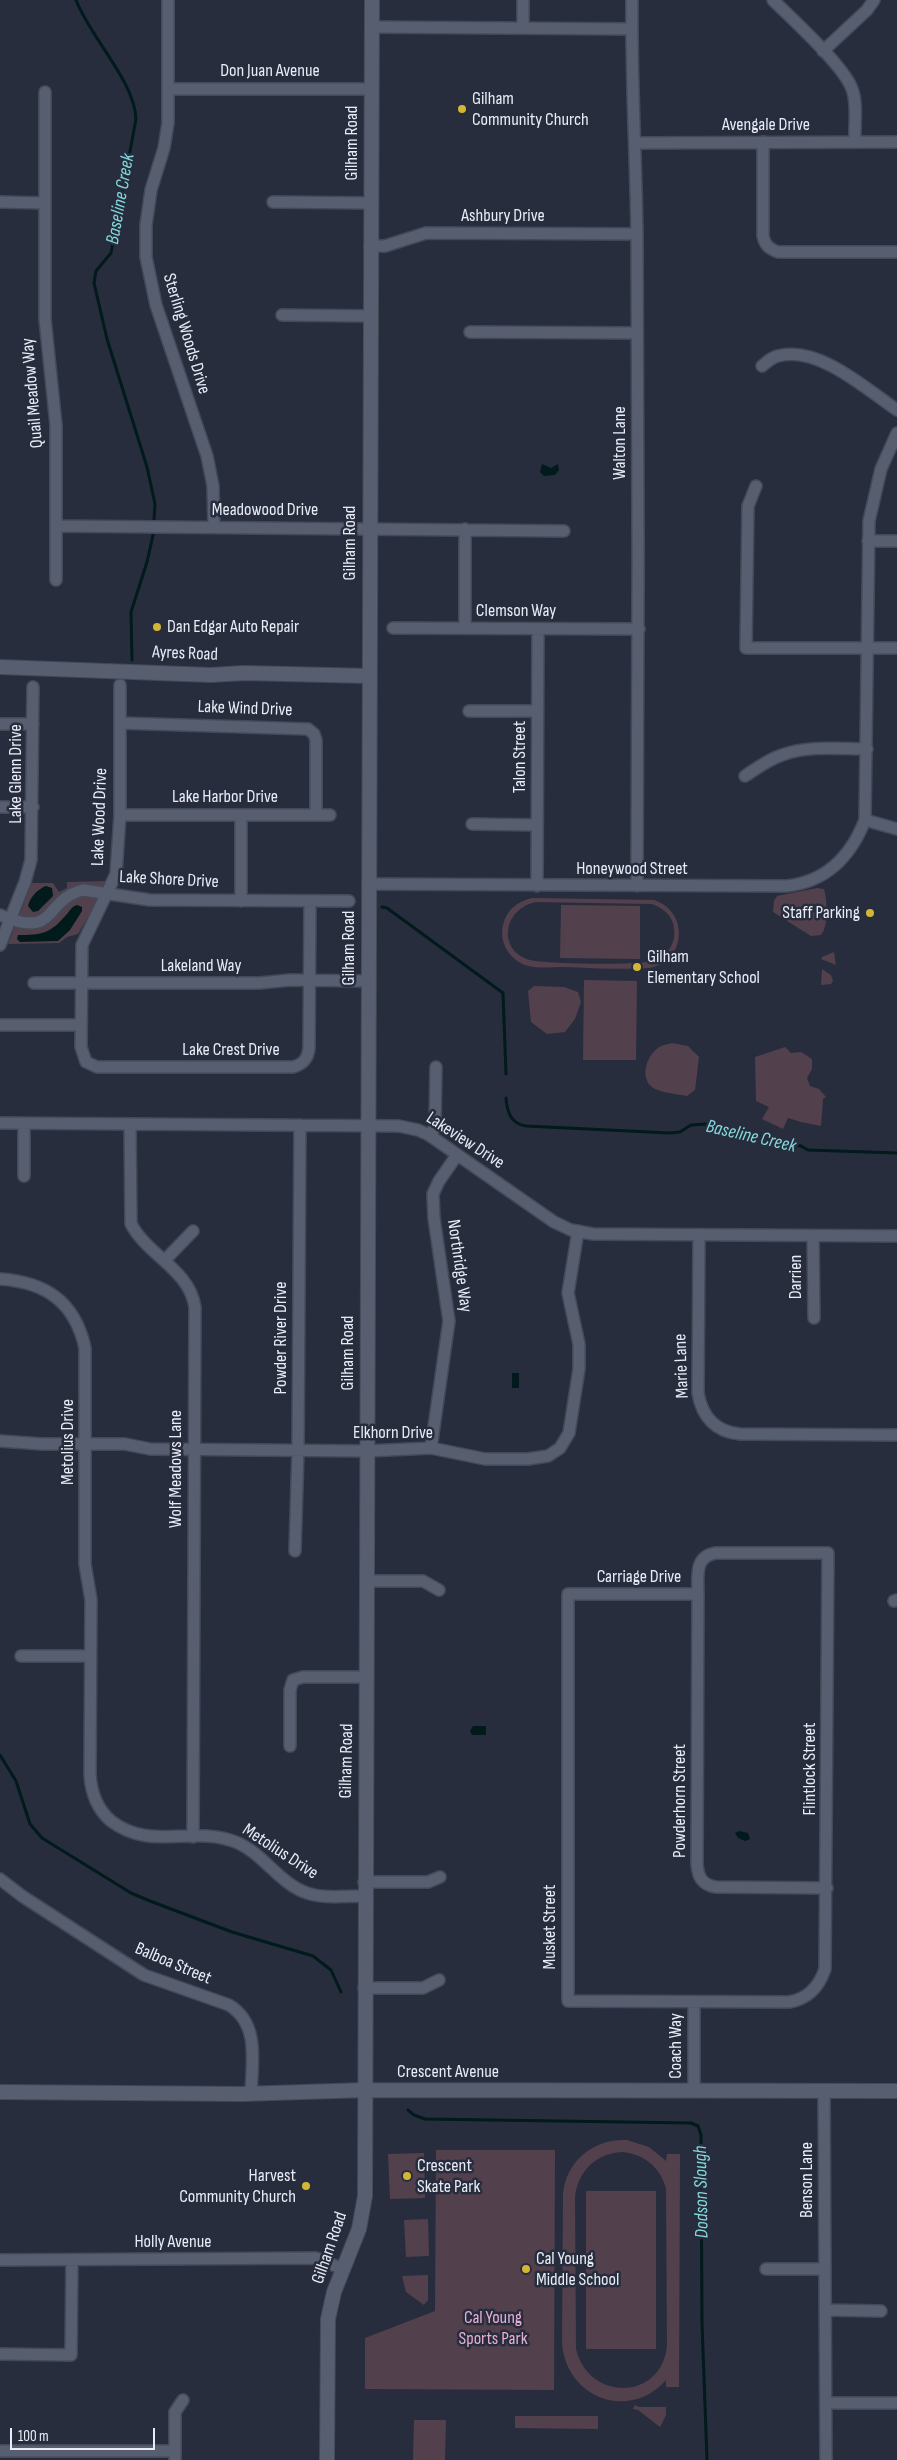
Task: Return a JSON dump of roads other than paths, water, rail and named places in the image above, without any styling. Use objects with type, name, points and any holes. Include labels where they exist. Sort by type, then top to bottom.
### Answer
[{"type":"street","name":"Sterling Woods Drive","points":[[168,0],[168,123],[164,148],[151,190],[146,225],[146,257],[156,305],[207,456],[213,486],[214,527]]},
{"type":"street","name":"Gilham Road","points":[[327,2460],[328,2319],[334,2292],[354,2243],[363,2210],[367,1677],[366,1125],[372,0]]},
{"type":"street","points":[[523,0],[523,27]]},
{"type":"street","name":"Walton Lane","points":[[632,0],[637,234],[639,629],[637,886]]},
{"type":"street","points":[[773,0],[823,51],[847,80],[853,91],[854,142]]},
{"type":"street","points":[[823,51],[867,10],[874,0]]},
{"type":"street","points":[[371,27],[632,29]]},
{"type":"street","name":"Don Juan Avenue","points":[[168,89],[371,89]]},
{"type":"street","name":"Quail Meadow Way","points":[[46,92],[44,319],[56,425],[56,580]]},
{"type":"street","points":[[763,142],[763,236],[764,242],[772,250],[778,252],[897,252]]},
{"type":"street","name":"Avengale Drive","points":[[636,143],[897,142]]},
{"type":"street","points":[[0,202],[44,203]]},
{"type":"street","points":[[273,202],[371,203]]},
{"type":"street","name":"Ashbury Drive","points":[[370,246],[384,246],[410,236],[426,233],[637,234]]},
{"type":"street","points":[[282,314],[370,316]]},
{"type":"street","points":[[470,332],[637,333]]},
{"type":"street","points":[[762,366],[778,355],[814,358],[831,365],[897,410]]},
{"type":"street","name":"Honeywood Street","points":[[368,884],[538,886],[798,885],[818,877],[840,862],[856,840],[865,820],[869,521],[876,485],[887,453],[897,434]]},
{"type":"street","points":[[756,486],[748,506],[746,648],[897,648]]},
{"type":"street","name":"Meadowood Drive","points":[[56,526],[564,530]]},
{"type":"street","points":[[465,529],[465,628]]},
{"type":"street","points":[[868,541],[897,541]]},
{"type":"street","name":"Clemson Way","points":[[393,628],[639,629]]},
{"type":"street","name":"Talon Street","points":[[538,629],[538,886]]},
{"type":"street","name":"Ayres Road","points":[[0,667],[211,675],[244,673],[368,676]]},
{"type":"street","name":"Lake Wood Drive","points":[[86,1062],[82,1054],[80,1026],[84,938],[109,894],[116,874],[120,815],[120,685]]},
{"type":"street","name":"Lake Glenn Drive","points":[[0,945],[5,917],[31,860],[33,687]]},
{"type":"street","points":[[469,711],[538,711]]},
{"type":"street","name":"Lake Wind Drive","points":[[120,723],[308,729],[314,734],[316,740],[316,815]]},
{"type":"street","points":[[0,724],[33,724]]},
{"type":"street","points":[[745,776],[769,760],[805,749],[867,749]]},
{"type":"street","points":[[0,807],[33,807]]},
{"type":"street","name":"Lake Harbor Drive","points":[[120,815],[330,815]]},
{"type":"street","points":[[241,815],[241,901]]},
{"type":"street","points":[[865,820],[897,829]]},
{"type":"street","points":[[472,824],[538,825]]},
{"type":"street","name":"Lake Shore Drive","points":[[5,917],[25,924],[39,922],[74,893],[83,890],[150,900],[349,901]]},
{"type":"street","name":"Lake Crest Drive","points":[[86,1062],[96,1067],[293,1067],[300,1065],[308,1054],[310,901]]},
{"type":"street","name":"Lakeland Way","points":[[34,983],[367,981]]},
{"type":"street","points":[[0,1025],[80,1026]]},
{"type":"street","points":[[431,1136],[435,1126],[436,1067]]},
{"type":"street","name":"Lakeview Drive","points":[[0,1123],[366,1125],[409,1127],[431,1136],[554,1222],[578,1232],[593,1234],[699,1236],[897,1236]]},
{"type":"street","points":[[24,1124],[24,1176]]},
{"type":"street","name":"Wolf Meadows Lane","points":[[130,1124],[132,1224],[186,1285],[195,1307],[193,1837]]},
{"type":"street","name":"Powder River Drive","points":[[295,1551],[298,1450],[300,1125]]},
{"type":"street","name":"Northridge Way","points":[[431,1448],[449,1321],[435,1224],[433,1194],[439,1181],[457,1155]]},
{"type":"street","points":[[165,1260],[193,1231]]},
{"type":"street","name":"Elkhorn Drive","points":[[0,1441],[125,1444],[150,1449],[194,1450],[367,1451],[431,1448],[471,1457],[513,1460],[537,1459],[563,1451],[572,1422],[580,1360],[579,1344],[568,1292],[578,1232]]},
{"type":"street","name":"Marie Lane","points":[[699,1236],[698,1393],[700,1404],[708,1420],[718,1428],[732,1433],[897,1435]]},
{"type":"street","name":"Darrien","points":[[813,1236],[814,1318]]},
{"type":"street","name":"Metolius Drive","points":[[0,1279],[24,1282],[46,1290],[66,1306],[78,1325],[86,1357],[85,1564],[91,1600],[90,1774],[92,1790],[98,1805],[108,1818],[132,1834],[148,1837],[219,1837],[235,1841],[250,1850],[291,1884],[309,1894],[364,1896]]},
{"type":"street","name":"Carriage Drive","points":[[568,1594],[698,1594],[699,1565],[708,1554],[828,1554]]},
{"type":"street","name":"Flintlock Street","points":[[819,1983],[826,1962],[828,1554]]},
{"type":"street","points":[[367,1581],[423,1581],[439,1590]]},
{"type":"street","name":"Musket Street","points":[[568,1594],[568,2002],[789,2002],[810,1994],[819,1983]]},
{"type":"street","name":"Powderhorn Street","points":[[698,1594],[696,1878],[716,1887],[827,1888]]},
{"type":"street","points":[[21,1656],[90,1656]]},
{"type":"street","points":[[290,1746],[290,1690],[293,1680],[303,1676],[367,1677]]},
{"type":"street","points":[[364,1882],[424,1882],[440,1877]]},
{"type":"street","name":"Balboa Street","points":[[0,1879],[22,1896],[144,1975],[229,2005],[237,2010],[244,2017],[250,2032],[251,2094]]},
{"type":"street","points":[[364,1988],[423,1988],[431,1986],[439,1980]]},
{"type":"street","name":"Coach Way","points":[[694,2002],[694,2091]]},
{"type":"street","name":"Crescent Avenue","points":[[0,2092],[251,2094],[365,2090],[897,2091]]},
{"type":"street","name":"Benson Lane","points":[[824,2091],[826,2460]]},
{"type":"street","name":"Holly Avenue","points":[[0,2260],[316,2258],[343,2269]]},
{"type":"street","points":[[0,2354],[71,2354],[72,2260]]},
{"type":"street","points":[[766,2269],[825,2269]]},
{"type":"street","points":[[825,2310],[881,2311]]},
{"type":"street","points":[[0,2451],[175,2456],[175,2412],[183,2400]]},
{"type":"street","points":[[826,2403],[897,2403]]},
{"type":"waterway","name":"Baseline Creek","points":[[76,0],[91,29],[120,75],[134,105],[136,119],[111,253],[96,271],[94,283],[107,339],[147,467],[155,504],[154,519]]},
{"type":"waterway","name":"Baseline Creek","points":[[132,660],[131,612],[147,562],[153,535]]},
{"type":"waterway","name":"Baseline Creek","points":[[382,907],[387,908],[503,993],[506,1074]]},
{"type":"waterway","name":"Baseline Creek","points":[[506,1098],[507,1108],[513,1120],[526,1126],[670,1133],[680,1132],[691,1125],[706,1124],[801,1146],[808,1150],[897,1153]]},
{"type":"waterway","points":[[0,1755],[16,1781],[30,1824],[42,1838],[131,1893],[232,1932],[313,1956],[331,1970],[341,1992]]},
{"type":"waterway","name":"Dodson Slough","points":[[408,2110],[414,2115],[425,2119],[691,2123],[698,2126],[701,2135],[702,2323],[707,2460]]},
{"type":"place","name":"Gilham Community Church","points":[[462,109]]},
{"type":"place","name":"Dan Edgar Auto Repair","points":[[157,627]]},
{"type":"place","name":"Staff Parking","points":[[870,913]]},
{"type":"place","name":"Gilham Elementary School","points":[[637,967]]},
{"type":"place","name":"Crescent Skate Park","points":[[407,2176]]},
{"type":"place","name":"Harvest Community Church","points":[[306,2186]]},
{"type":"place","name":"Cal Young Middle School","points":[[526,2269]]},
{"type":"park label","name":"Cal Young Sports Park","points":[[493,2328]]}]
